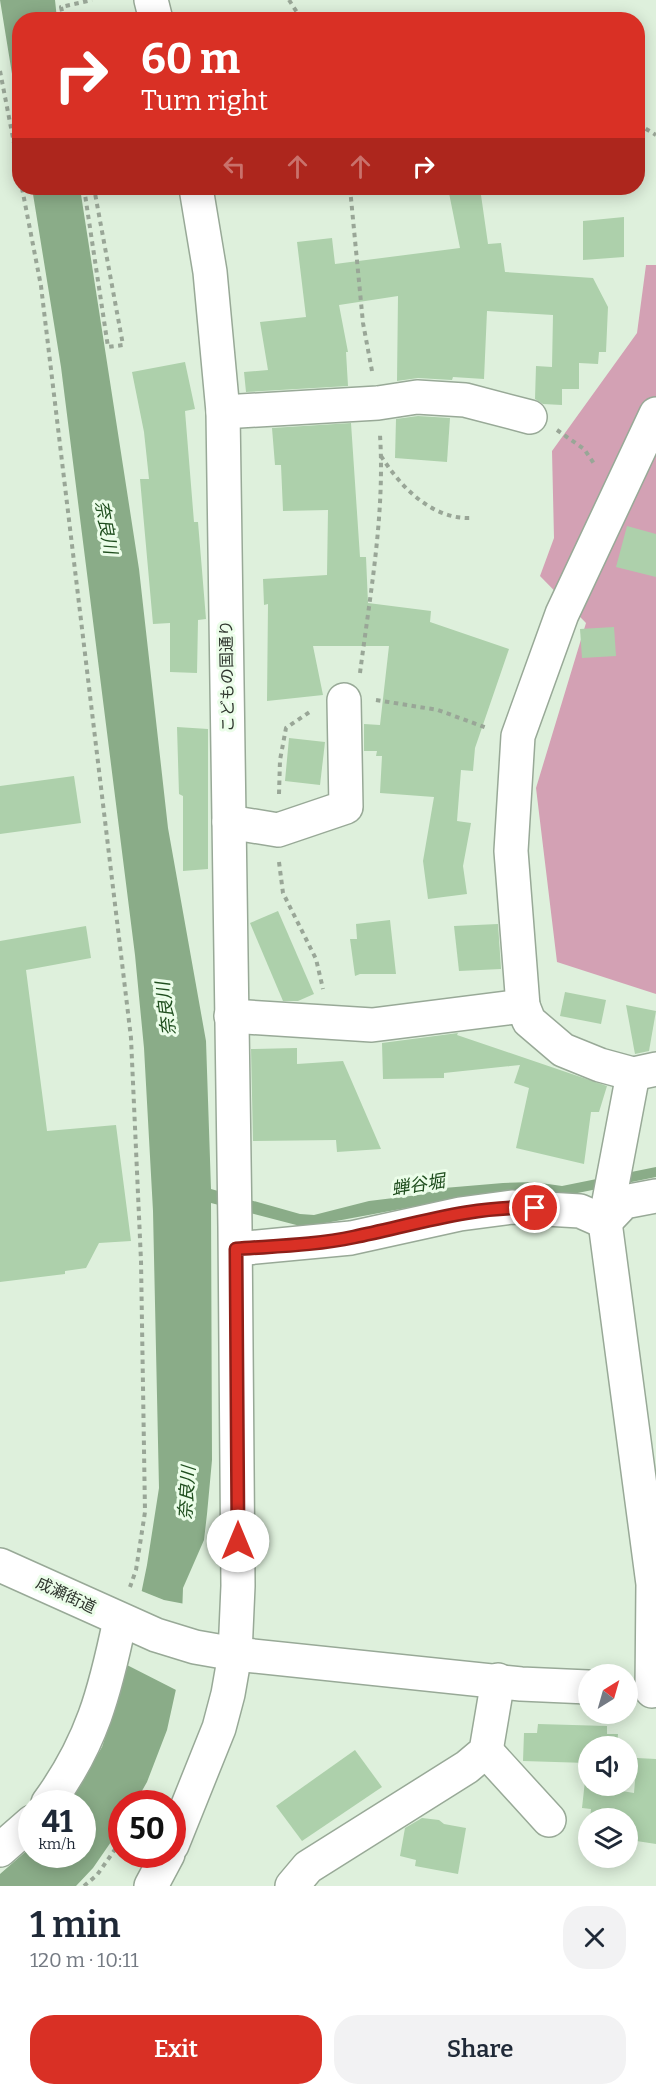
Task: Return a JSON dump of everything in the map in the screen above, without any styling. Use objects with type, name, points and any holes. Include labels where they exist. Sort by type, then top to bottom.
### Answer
[{"type":"street","name":"こどもの国通り","points":[[197,195],[210,272],[223,412],[236,1238]]},
{"type":"street","points":[[223,412],[378,403],[417,397],[465,400],[530,417]]},
{"type":"street","points":[[645,1690],[653,1584],[611,1193],[644,1072],[600,1065],[563,1050],[529,1021],[523,1006],[511,850],[518,736],[562,614],[656,414]]},
{"type":"street","points":[[229,822],[278,830],[346,807],[351,699]]},
{"type":"street","points":[[231,1016],[372,1025],[523,1006]]},
{"type":"street","points":[[611,1193],[624,1202],[656,1196]]},
{"type":"street","points":[[186,1810],[219,1728],[235,1654],[238,1586],[236,1238],[351,1238],[460,1214],[512,1207],[580,1211],[611,1193]]},
{"type":"street","name":"成瀬街道","points":[[0,1565],[126,1622],[195,1647],[235,1654],[521,1684],[578,1687]]},
{"type":"street","points":[[58,1790],[68,1776],[92,1726],[126,1622]]},
{"type":"street","points":[[292,1886],[308,1867],[467,1767],[486,1751],[498,1680]]},
{"type":"street","points":[[486,1751],[549,1820]]},
{"type":"street","points":[[0,1850],[18,1834]]},
{"type":"street","points":[[151,1886],[161,1868]]},
{"type":"path","points":[[62,12],[61,8],[92,0]]},
{"type":"path","points":[[0,71],[12,133]]},
{"type":"path","points":[[23,195],[40,286],[131,1038],[141,1261],[145,1512],[126,1622]]},
{"type":"path","points":[[85,195],[108,347],[123,345],[95,195]]},
{"type":"path","points":[[351,195],[363,322],[378,403],[381,455],[375,551],[351,699]]},
{"type":"path","points":[[530,417],[585,449],[607,484],[613,504]]},
{"type":"path","points":[[381,455],[406,488],[429,507],[458,519],[470,518]]},
{"type":"path","points":[[330,1022],[316,959],[283,893],[278,854],[278,830],[280,760],[286,728],[317,707],[351,699],[438,710],[493,730],[518,736]]},
{"type":"path","points":[[84,1886],[97,1875],[108,1859]]},
{"type":"shaded area","points":[[646,265],[656,265],[656,994],[557,962],[536,788],[586,623],[540,576],[554,538],[552,451],[637,333]]},
{"type":"water","points":[[0,0],[55,0],[56,12],[12,12],[12,74]]},
{"type":"water","name":"奈良川","points":[[33,195],[81,195],[139,569],[168,828],[206,1041],[211,1189],[300,1214],[314,1215],[369,1201],[418,1195],[444,1188],[534,1182],[562,1186],[656,1167],[656,1177],[558,1197],[449,1200],[304,1227],[211,1203],[212,1460],[204,1540],[183,1588],[180,1671],[167,1730],[142,1790],[108,1790],[108,1846],[96,1864],[96,1790],[77,1790],[102,1747],[122,1687],[147,1565],[159,1488],[153,1211],[144,1048],[135,955],[61,367]]},
{"type":"water","points":[[18,1858],[18,1868],[93,1868],[76,1886],[0,1886],[0,1874]]},
{"type":"pier","points":[[139,1590],[164,1600],[185,1604],[183,1671],[178,1691],[125,1664]]},
{"type":"building","points":[[449,195],[481,195],[488,244],[501,243],[505,272],[593,278],[608,307],[606,352],[599,352],[598,364],[579,363],[579,389],[562,389],[562,405],[543,404],[535,399],[536,366],[552,367],[553,315],[487,311],[484,379],[453,377],[452,380],[418,378],[397,381],[398,296],[339,305],[348,352],[346,352],[348,386],[246,392],[244,372],[268,370],[260,322],[306,317],[297,242],[332,238],[335,264],[460,248]]},
{"type":"building","points":[[624,217],[624,257],[583,260],[583,221]]},
{"type":"building","points":[[185,362],[195,409],[185,411],[194,522],[198,522],[206,619],[198,620],[197,673],[170,672],[170,623],[153,624],[140,479],[149,479],[144,432],[132,372]]},
{"type":"building","points":[[418,416],[450,418],[447,462],[395,458],[396,419]]},
{"type":"building","points":[[351,423],[360,557],[366,557],[368,603],[431,611],[430,622],[509,649],[475,748],[473,771],[461,770],[457,821],[471,823],[463,866],[467,894],[428,899],[423,861],[434,797],[380,793],[382,756],[376,756],[377,751],[364,751],[364,724],[380,725],[389,646],[313,646],[323,695],[267,701],[268,604],[264,605],[263,579],[327,575],[328,510],[283,511],[281,465],[275,465],[272,428]]},
{"type":"building","points":[[627,526],[656,534],[656,577],[616,567]]},
{"type":"building","points":[[614,627],[616,656],[582,658],[580,629]]},
{"type":"building","points":[[177,727],[208,729],[208,869],[183,871],[183,796],[179,794]]},
{"type":"building","points":[[289,738],[325,742],[320,785],[285,781]]},
{"type":"building","points":[[74,776],[81,823],[0,834],[0,786]]},
{"type":"building","points":[[278,911],[314,994],[298,1001],[283,1001],[250,923]]},
{"type":"building","points":[[390,920],[396,974],[355,976],[350,939],[357,939],[356,924]]},
{"type":"building","points":[[498,924],[501,969],[459,971],[454,926]]},
{"type":"building","points":[[86,926],[91,958],[26,970],[47,1131],[116,1125],[131,1241],[99,1243],[86,1268],[65,1271],[65,1274],[0,1282],[0,941]]},
{"type":"building","points":[[565,992],[606,1000],[601,1024],[560,1016]]},
{"type":"building","points":[[626,1005],[656,1011],[649,1051],[635,1054]]},
{"type":"building","points":[[458,1033],[457,1035],[607,1086],[599,1112],[591,1112],[584,1164],[516,1148],[529,1088],[514,1083],[520,1065],[444,1073],[444,1078],[383,1079],[382,1043]]},
{"type":"building","points":[[297,1048],[297,1064],[343,1061],[381,1149],[337,1152],[336,1140],[253,1141],[251,1049]]},
{"type":"building","points":[[538,1724],[607,1726],[607,1734],[618,1734],[618,1736],[578,1736],[578,1763],[523,1761],[524,1733],[537,1733]]},
{"type":"building","points":[[355,1750],[382,1787],[302,1841],[276,1806]]},
{"type":"building","points":[[638,1758],[656,1759],[656,1844],[638,1841],[638,1808],[582,1808],[583,1796],[638,1796]]},
{"type":"building","points":[[422,1818],[439,1820],[444,1824],[466,1828],[458,1874],[415,1866],[416,1860],[400,1856],[405,1828]]},
{"type":"route","points":[[238,1541],[236,1249],[351,1238],[460,1214],[512,1207],[535,1208]]},
{"type":"water label","name":"蝉谷堀","points":[[418,1185]]}]
